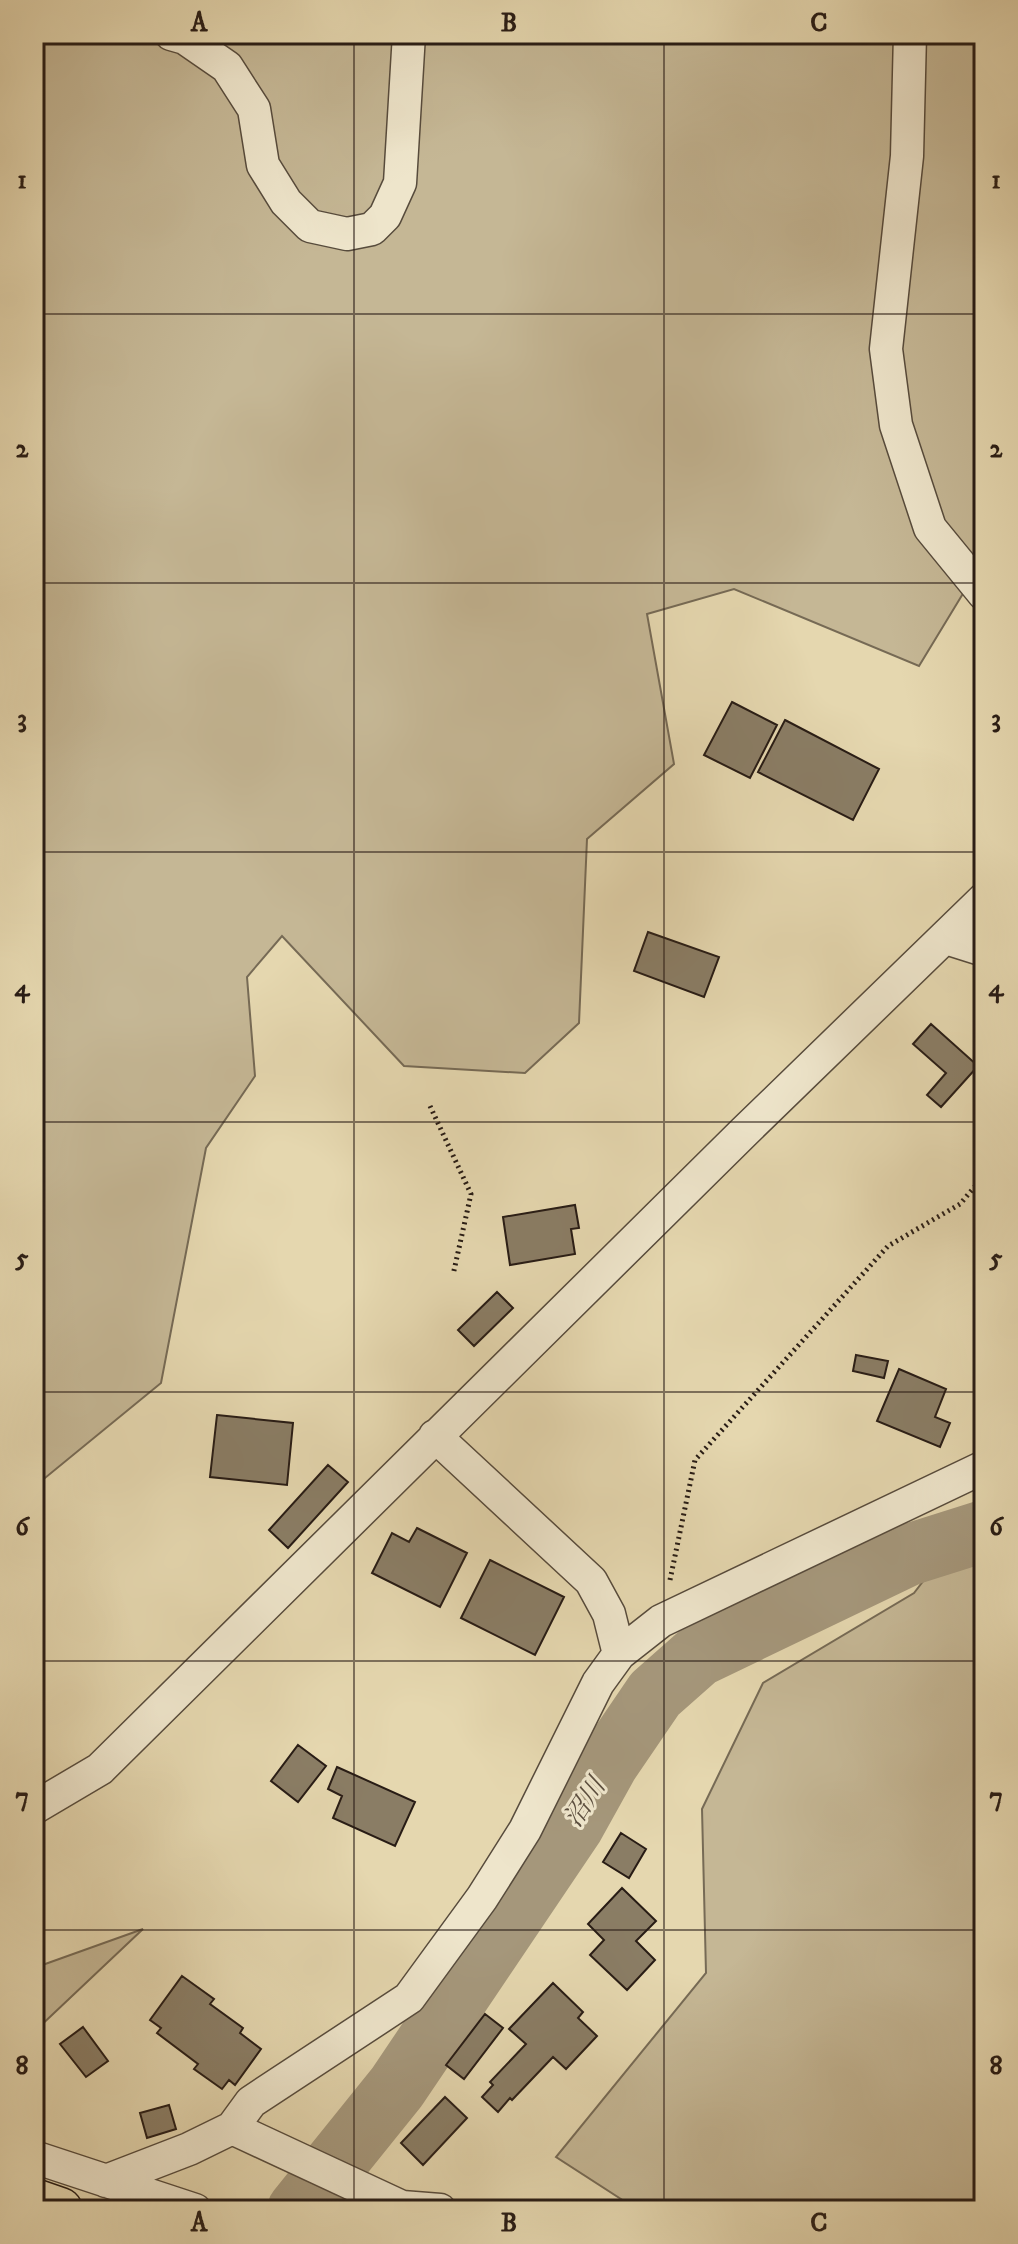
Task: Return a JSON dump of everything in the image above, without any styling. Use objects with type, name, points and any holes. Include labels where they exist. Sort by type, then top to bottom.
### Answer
[{"type":"highway","points":[[34,2201],[60,2210]]},
{"type":"street","points":[[171,34],[185,38],[227,67],[254,109],[263,165],[286,202],[310,226],[347,234],[372,229],[385,216],[400,183],[409,34]]},
{"type":"street","points":[[910,34],[907,156],[886,349],[896,425],[930,528],[984,594]]},
{"type":"street","points":[[34,1808],[100,1769],[984,899]]},
{"type":"street","points":[[946,938],[984,950]]},
{"type":"street","points":[[435,1436],[591,1581],[609,1614],[619,1654]]},
{"type":"street","points":[[106,2181],[189,2149],[232,2128],[251,2102],[409,1998],[482,1898],[525,1830],[592,1694],[619,1654],[661,1621],[984,1467]]},
{"type":"street","points":[[232,2128],[400,2208],[440,2210]]},
{"type":"street","points":[[34,2157],[195,2210]]},
{"type":"path","points":[[430,1106],[471,1194],[453,1275]]},
{"type":"path","points":[[661,1621],[695,1460],[888,1246],[960,1204],[984,1176]]},
{"type":"shaded area","points":[[34,34],[984,34],[984,559],[919,666],[734,589],[647,614],[674,764],[587,839],[579,1023],[525,1073],[404,1066],[282,936],[247,977],[255,1076],[206,1148],[161,1383],[34,1487]]},
{"type":"shaded area","points":[[984,1502],[984,2210],[638,2210],[556,2157],[706,1973],[702,1809],[763,1683],[914,1593]]},
{"type":"shaded area","points":[[143,1929],[34,2032],[34,1968]]},
{"type":"building","points":[[732,702],[777,725],[750,778],[704,755]]},
{"type":"building","points":[[785,720],[879,769],[853,820],[758,772]]},
{"type":"building","points":[[648,932],[719,957],[704,997],[634,971]]},
{"type":"building","points":[[931,1024],[978,1066],[941,1107],[927,1095],[946,1073],[913,1044]]},
{"type":"building","points":[[575,1205],[579,1228],[571,1229],[575,1254],[510,1265],[503,1217]]},
{"type":"building","points":[[497,1292],[513,1308],[474,1346],[458,1330]]},
{"type":"building","points":[[856,1355],[888,1361],[884,1378],[853,1371]]},
{"type":"building","points":[[899,1369],[946,1389],[935,1417],[950,1423],[940,1447],[877,1421]]},
{"type":"building","points":[[217,1415],[293,1423],[287,1485],[210,1477]]},
{"type":"building","points":[[328,1465],[348,1482],[288,1548],[269,1530]]},
{"type":"building","points":[[417,1528],[467,1553],[440,1607],[372,1573],[392,1533],[409,1542]]},
{"type":"building","points":[[490,1560],[564,1597],[535,1655],[461,1618]]},
{"type":"building","points":[[298,1745],[326,1766],[298,1802],[271,1781]]},
{"type":"building","points":[[337,1767],[415,1802],[395,1846],[333,1818],[342,1796],[328,1789]]},
{"type":"building","points":[[621,1833],[646,1849],[629,1878],[603,1862]]},
{"type":"building","points":[[622,1888],[656,1921],[636,1941],[655,1960],[627,1990],[590,1955],[604,1940],[588,1924]]},
{"type":"building","points":[[182,1976],[214,1999],[210,2004],[243,2028],[240,2033],[261,2049],[235,2085],[229,2080],[222,2089],[194,2069],[198,2064],[157,2033],[161,2028],[150,2020]]},
{"type":"building","points":[[553,1983],[583,2012],[578,2018],[597,2036],[566,2069],[553,2057],[498,2112],[482,2097],[493,2085],[490,2082],[526,2044],[509,2029]]},
{"type":"building","points":[[485,2014],[503,2028],[464,2079],[446,2065]]},
{"type":"building","points":[[83,2027],[108,2061],[86,2077],[60,2044]]},
{"type":"building","points":[[445,2097],[467,2118],[423,2165],[401,2143]]},
{"type":"building","points":[[169,2105],[176,2129],[147,2138],[140,2113]]},
{"type":"waterway","name":"沼川","points":[[298,2210],[397,2087],[573,1826],[608,1763],[655,1694],[698,1656],[908,1555],[984,1531]]}]
